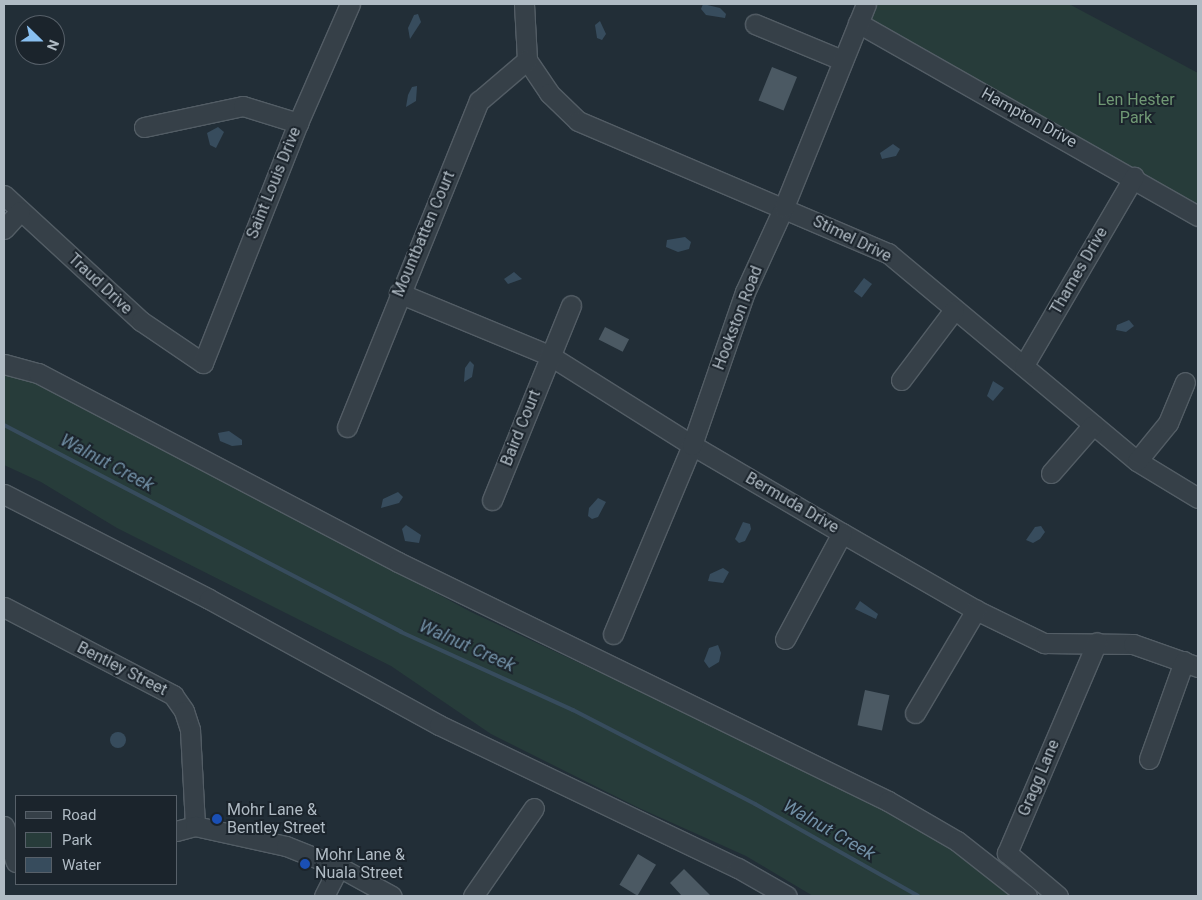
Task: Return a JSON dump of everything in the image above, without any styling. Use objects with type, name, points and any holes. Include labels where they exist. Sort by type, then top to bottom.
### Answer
[{"type":"street","name":"Saint Louis Drive","points":[[203,363],[298,123],[350,4]]},
{"type":"street","points":[[524,4],[527,60]]},
{"type":"street","name":"Hookston Road","points":[[613,634],[692,445],[745,292],[784,206],[866,4]]},
{"type":"street","name":"Hampton Drive","points":[[858,23],[1134,177],[1198,216]]},
{"type":"street","points":[[755,24],[842,60]]},
{"type":"street","name":"Stimel Drive","points":[[527,60],[549,93],[578,120],[784,206],[888,253],[1137,461],[1198,498]]},
{"type":"street","name":"Mountbatten Court","points":[[347,426],[399,293],[479,101],[527,60]]},
{"type":"street","points":[[144,127],[243,106],[298,123]]},
{"type":"street","name":"Thames Drive","points":[[1024,365],[1134,177]]},
{"type":"street","name":"Traud Drive","points":[[4,196],[141,321],[203,363]]},
{"type":"street","points":[[4,229],[20,211]]},
{"type":"street","name":"Bermuda Drive","points":[[399,293],[549,355],[692,445],[976,610],[1044,643],[1097,642],[1133,644],[1191,664]]},
{"type":"street","name":"Baird Court","points":[[492,500],[549,355],[571,305]]},
{"type":"street","points":[[901,380],[954,310]]},
{"type":"street","points":[[4,364],[38,373],[407,566],[888,801],[957,841],[1026,896]]},
{"type":"street","points":[[1137,461],[1168,422],[1185,382]]},
{"type":"street","points":[[1051,473],[1093,425]]},
{"type":"street","points":[[4,494],[209,599],[439,725],[738,868],[787,896]]},
{"type":"street","points":[[784,639],[842,532]]},
{"type":"street","name":"Bentley Street","points":[[4,607],[173,695],[184,711],[190,730],[195,826]]},
{"type":"street","points":[[915,713],[976,610]]},
{"type":"street","name":"Gragg Lane","points":[[1058,896],[1007,853],[1097,642]]},
{"type":"street","points":[[1149,759],[1191,664]]},
{"type":"street","points":[[473,896],[534,808]]},
{"type":"street","points":[[4,826],[15,859]]},
{"type":"street","points":[[178,830],[195,826],[286,846],[339,867],[392,896]]},
{"type":"street","points":[[324,896],[339,867]]},
{"type":"green space","name":"Len Hester Park","points":[[866,4],[1069,4],[1198,73],[1198,216],[858,23]]},
{"type":"green space","points":[[4,370],[40,379],[471,612],[899,813],[960,851],[1011,896],[813,896],[746,856],[639,808],[491,734],[391,666],[117,528],[41,482],[4,465]]},
{"type":"water","points":[[703,4],[720,8],[726,14],[725,18],[706,15],[701,9]]},
{"type":"water","points":[[418,14],[421,22],[410,39],[408,28],[414,15]]},
{"type":"water","points":[[600,21],[606,34],[602,40],[597,38],[595,25]]},
{"type":"water","points":[[417,86],[416,101],[406,107],[408,95],[412,87]]},
{"type":"water","points":[[218,127],[224,132],[216,148],[210,145],[207,133]]},
{"type":"water","points":[[893,144],[900,149],[896,156],[882,159],[880,153]]},
{"type":"water","points":[[685,237],[691,242],[689,249],[678,252],[666,247],[667,240]]},
{"type":"water","points":[[514,272],[522,279],[508,284],[504,279]]},
{"type":"water","points":[[864,278],[872,284],[862,298],[854,292]]},
{"type":"water","points":[[1129,320],[1134,326],[1126,332],[1116,330],[1117,325]]},
{"type":"water","points":[[470,361],[474,365],[472,377],[464,382],[465,368]]},
{"type":"water","points":[[993,381],[1004,388],[993,401],[987,396]]},
{"type":"water","points":[[229,431],[242,440],[242,445],[232,446],[220,441],[218,433]]},
{"type":"water","points":[[398,492],[403,497],[399,503],[381,508],[383,499]]},
{"type":"water","points":[[598,498],[606,502],[598,517],[592,519],[588,516],[589,508]]},
{"type":"water","points":[[743,522],[750,524],[751,529],[745,541],[739,543],[735,539]]},
{"type":"water","points":[[406,525],[421,535],[419,543],[405,541],[402,529]]},
{"type":"water","points":[[1041,526],[1045,532],[1040,539],[1033,543],[1026,540],[1035,527]]},
{"type":"water","points":[[723,568],[729,572],[723,583],[708,581],[710,574]]},
{"type":"water","points":[[860,601],[878,614],[876,619],[855,609]]},
{"type":"water","points":[[718,645],[721,653],[719,662],[709,668],[704,661],[709,648]]},
{"type":"water","points":[[115,732],[121,732],[126,737],[124,746],[115,748],[110,743],[110,737]]},
{"type":"building","points":[[772,67],[797,77],[784,110],[759,100]]},
{"type":"building","points":[[605,327],[629,339],[623,352],[599,339]]},
{"type":"building","points":[[865,690],[889,695],[882,730],[858,725]]},
{"type":"building","points":[[638,854],[656,865],[637,896],[619,885]]},
{"type":"building","points":[[684,869],[711,896],[682,896],[670,883]]},
{"type":"waterway","name":"Walnut Creek","points":[[4,425],[401,632],[573,710],[755,804],[918,896]]},
{"type":"place","name":"Mohr Lane & Bentley Street","points":[[217,819]]},
{"type":"place","name":"Mohr Lane & Nuala Street","points":[[305,864]]}]
